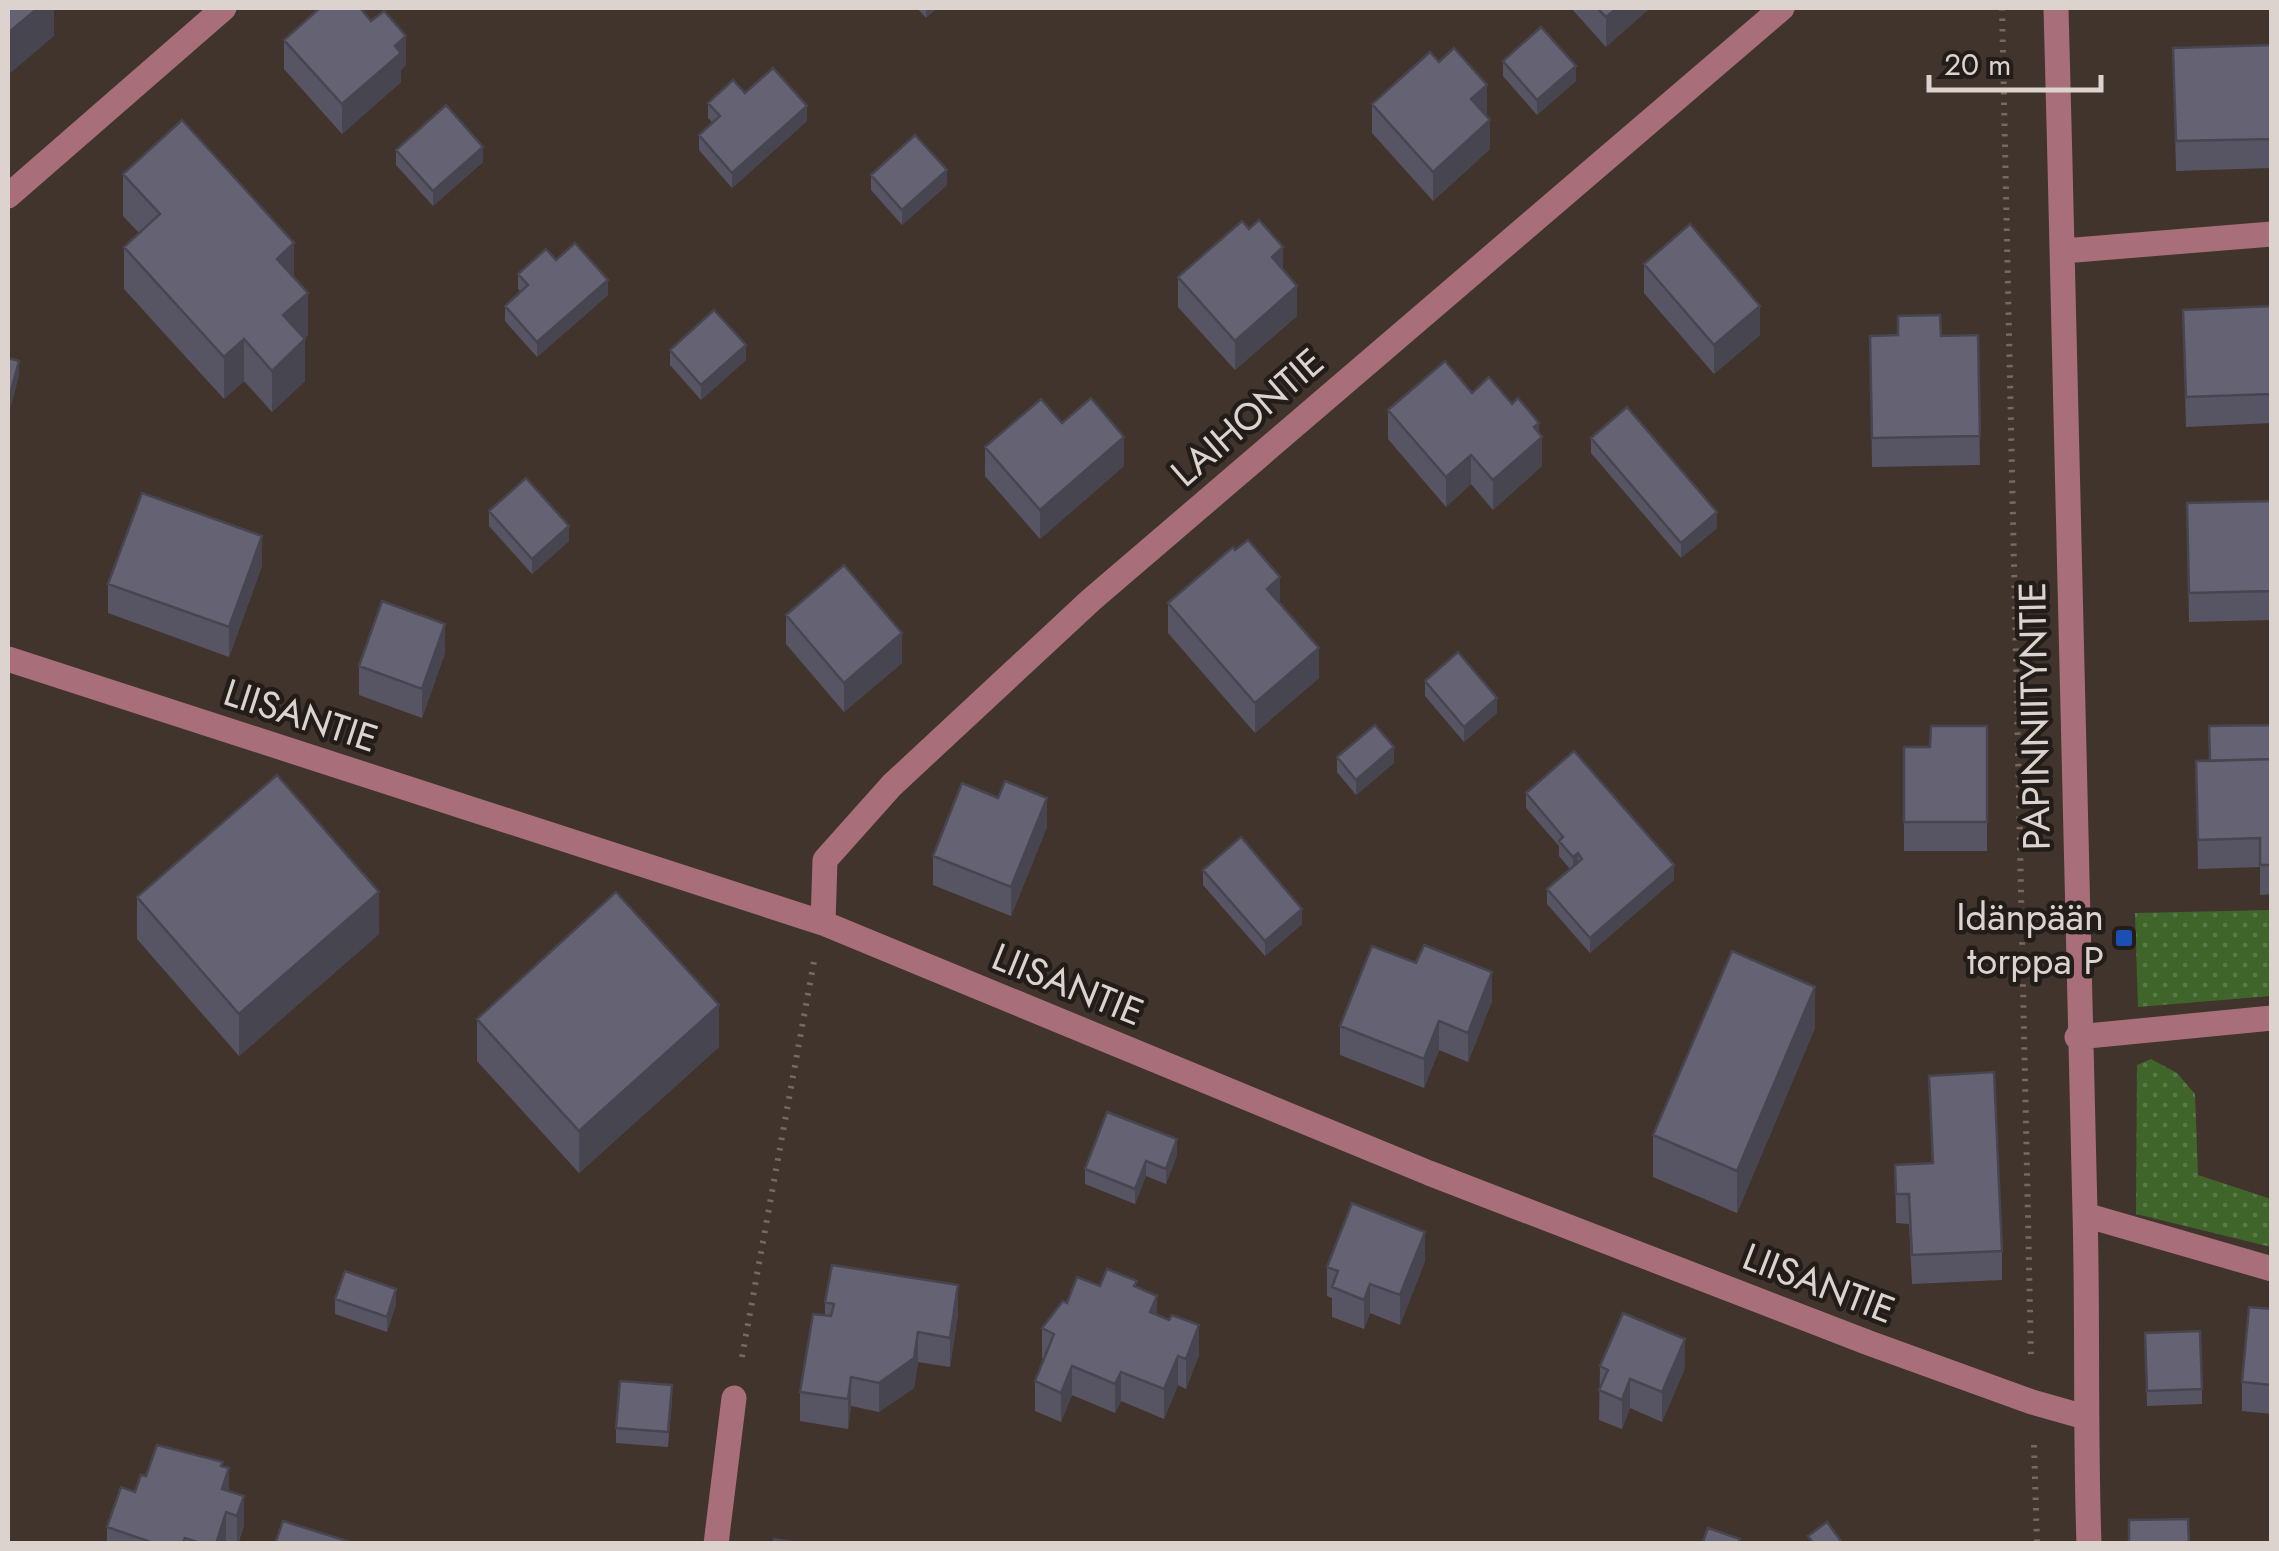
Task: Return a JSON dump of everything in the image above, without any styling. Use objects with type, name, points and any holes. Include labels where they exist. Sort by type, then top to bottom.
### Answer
[{"type":"street","points":[[8,196],[224,8]]},
{"type":"street","name":"LAIHONTIE","points":[[823,924],[825,860],[892,785],[1090,600],[1782,8]]},
{"type":"street","name":"PAPINNIITYNTIE","points":[[2056,8],[2085,1215],[2089,1544]]},
{"type":"street","points":[[2063,250],[2272,234]]},
{"type":"street","name":"LIISANTIE","points":[[8,660],[823,924],[1429,1173],[2032,1402],[2085,1417]]},
{"type":"street","points":[[2078,1037],[2272,1018]]},
{"type":"street","points":[[2085,1215],[2272,1269]]},
{"type":"street","points":[[716,1544],[734,1398]]},
{"type":"path","points":[[2002,8],[2037,1544]]},
{"type":"path","points":[[734,1398],[823,924]]},
{"type":"green space","points":[[2271,910],[2271,996],[2138,1007],[2135,913]]},
{"type":"green space","points":[[2151,1059],[2177,1073],[2195,1094],[2198,1175],[2271,1199],[2271,1247],[2136,1214],[2137,1065]]},
{"type":"building","points":[[8,8],[38,8],[8,33]]},
{"type":"building","points":[[320,8],[360,8],[371,21],[384,11],[406,36],[395,46],[401,53],[342,104],[284,40]]},
{"type":"building","points":[[1597,8],[1617,8],[1606,17]]},
{"type":"building","points":[[1541,27],[1576,66],[1537,100],[1503,61]]},
{"type":"building","points":[[2272,45],[2272,139],[2176,141],[2173,48]]},
{"type":"building","points":[[1454,48],[1487,85],[1471,99],[1490,120],[1433,172],[1372,104],[1430,52],[1439,62]]},
{"type":"building","points":[[773,68],[807,106],[732,173],[699,135],[720,116],[708,103],[733,80],[745,93]]},
{"type":"building","points":[[446,105],[483,147],[433,191],[396,150]]},
{"type":"building","points":[[182,120],[294,243],[277,259],[308,293],[283,315],[305,339],[272,371],[244,339],[224,357],[124,247],[160,214],[123,174]]},
{"type":"building","points":[[915,135],[947,170],[902,210],[871,175]]},
{"type":"building","points":[[1259,220],[1283,247],[1272,257],[1297,286],[1235,341],[1178,277],[1242,221],[1249,229]]},
{"type":"building","points":[[1690,224],[1760,306],[1714,345],[1644,264]]},
{"type":"building","points":[[575,243],[608,280],[537,342],[505,306],[528,285],[518,274],[546,249],[556,260]]},
{"type":"building","points":[[2272,306],[2272,394],[2186,397],[2183,310]]},
{"type":"building","points":[[714,310],[746,345],[701,385],[670,350]]},
{"type":"building","points":[[1940,315],[1941,336],[1978,335],[1980,436],[1872,438],[1870,336],[1898,335],[1898,316]]},
{"type":"building","points":[[8,358],[19,361],[8,402]]},
{"type":"building","points":[[1445,361],[1472,393],[1489,377],[1512,404],[1518,398],[1539,423],[1534,427],[1542,437],[1493,480],[1471,455],[1446,477],[1388,410]]},
{"type":"building","points":[[1091,398],[1124,437],[1040,510],[985,447],[1041,399],[1062,423]]},
{"type":"building","points":[[1627,407],[1717,512],[1681,543],[1591,438]]},
{"type":"building","points":[[526,478],[569,526],[532,559],[489,511]]},
{"type":"building","points":[[142,493],[262,536],[229,627],[108,584]]},
{"type":"building","points":[[2272,501],[2272,591],[2189,593],[2187,503]]},
{"type":"building","points":[[1248,540],[1280,577],[1267,589],[1319,648],[1255,703],[1168,603],[1233,547],[1235,550]]},
{"type":"building","points":[[844,565],[902,633],[844,683],[786,615]]},
{"type":"building","points":[[382,601],[445,624],[422,689],[359,666]]},
{"type":"building","points":[[1458,652],[1497,698],[1464,727],[1425,681]]},
{"type":"building","points":[[1375,725],[1394,747],[1356,780],[1337,757]]},
{"type":"building","points":[[2272,725],[2272,759],[2210,761],[2209,726]]},
{"type":"building","points":[[1931,726],[1987,726],[1987,822],[1904,822],[1904,747],[1930,747]]},
{"type":"building","points":[[1574,751],[1674,865],[1590,938],[1547,889],[1582,859],[1578,853],[1573,857],[1559,841],[1563,837],[1526,793]]},
{"type":"building","points":[[2272,759],[2272,865],[2260,865],[2260,838],[2198,840],[2196,761]]},
{"type":"building","points":[[277,775],[379,892],[239,1014],[137,897]]},
{"type":"building","points":[[1005,781],[1047,798],[1011,887],[933,856],[962,783],[998,798]]},
{"type":"building","points":[[1241,837],[1302,909],[1265,941],[1203,870]]},
{"type":"building","points":[[616,892],[719,1005],[579,1131],[477,1019]]},
{"type":"building","points":[[1424,945],[1492,972],[1468,1033],[1439,1021],[1424,1059],[1340,1026],[1372,946],[1416,963]]},
{"type":"building","points":[[1732,951],[1815,987],[1737,1171],[1653,1135]]},
{"type":"building","points":[[1994,1072],[2002,1251],[1912,1255],[1909,1194],[1896,1194],[1895,1165],[1933,1163],[1929,1076]]},
{"type":"building","points":[[1107,1112],[1177,1139],[1166,1169],[1146,1161],[1135,1189],[1085,1169]]},
{"type":"building","points":[[1352,1203],[1425,1232],[1400,1295],[1370,1284],[1364,1300],[1332,1287],[1338,1271],[1327,1267]]},
{"type":"building","points":[[832,1265],[958,1285],[950,1338],[918,1332],[914,1358],[879,1383],[851,1377],[848,1399],[800,1392],[813,1314],[831,1316],[834,1304],[825,1302]]},
{"type":"building","points":[[1107,1269],[1137,1281],[1134,1286],[1157,1296],[1150,1312],[1199,1325],[1186,1359],[1178,1356],[1164,1389],[1121,1372],[1115,1384],[1072,1366],[1061,1393],[1035,1381],[1054,1334],[1042,1328],[1063,1301],[1067,1303],[1077,1277],[1100,1286]]},
{"type":"building","points":[[345,1271],[396,1289],[387,1317],[335,1299]]},
{"type":"building","points":[[2249,1307],[2272,1309],[2272,1385],[2242,1382]]},
{"type":"building","points":[[1623,1313],[1685,1339],[1662,1392],[1630,1379],[1622,1400],[1599,1390],[1608,1370],[1600,1366]]},
{"type":"building","points":[[2200,1331],[2202,1389],[2147,1391],[2145,1333]]},
{"type":"building","points":[[620,1381],[672,1385],[668,1432],[616,1428]]},
{"type":"building","points":[[157,1445],[223,1462],[221,1466],[229,1468],[222,1489],[244,1496],[237,1516],[226,1512],[216,1544],[185,1538],[182,1544],[156,1544],[107,1527],[121,1487],[135,1492],[141,1475],[146,1476]]},
{"type":"building","points":[[2188,1519],[2189,1544],[2129,1544],[2129,1520]]},
{"type":"building","points":[[283,1521],[350,1542],[350,1544],[275,1544]]},
{"type":"building","points":[[1827,1522],[1843,1544],[1814,1544],[1808,1536]]},
{"type":"building","points":[[1708,1528],[1740,1539],[1738,1544],[1702,1544]]},
{"type":"building","points":[[774,1539],[802,1544],[773,1544]]},
{"type":"place","name":"Idänpään torppa P","points":[[2124,938]]}]
